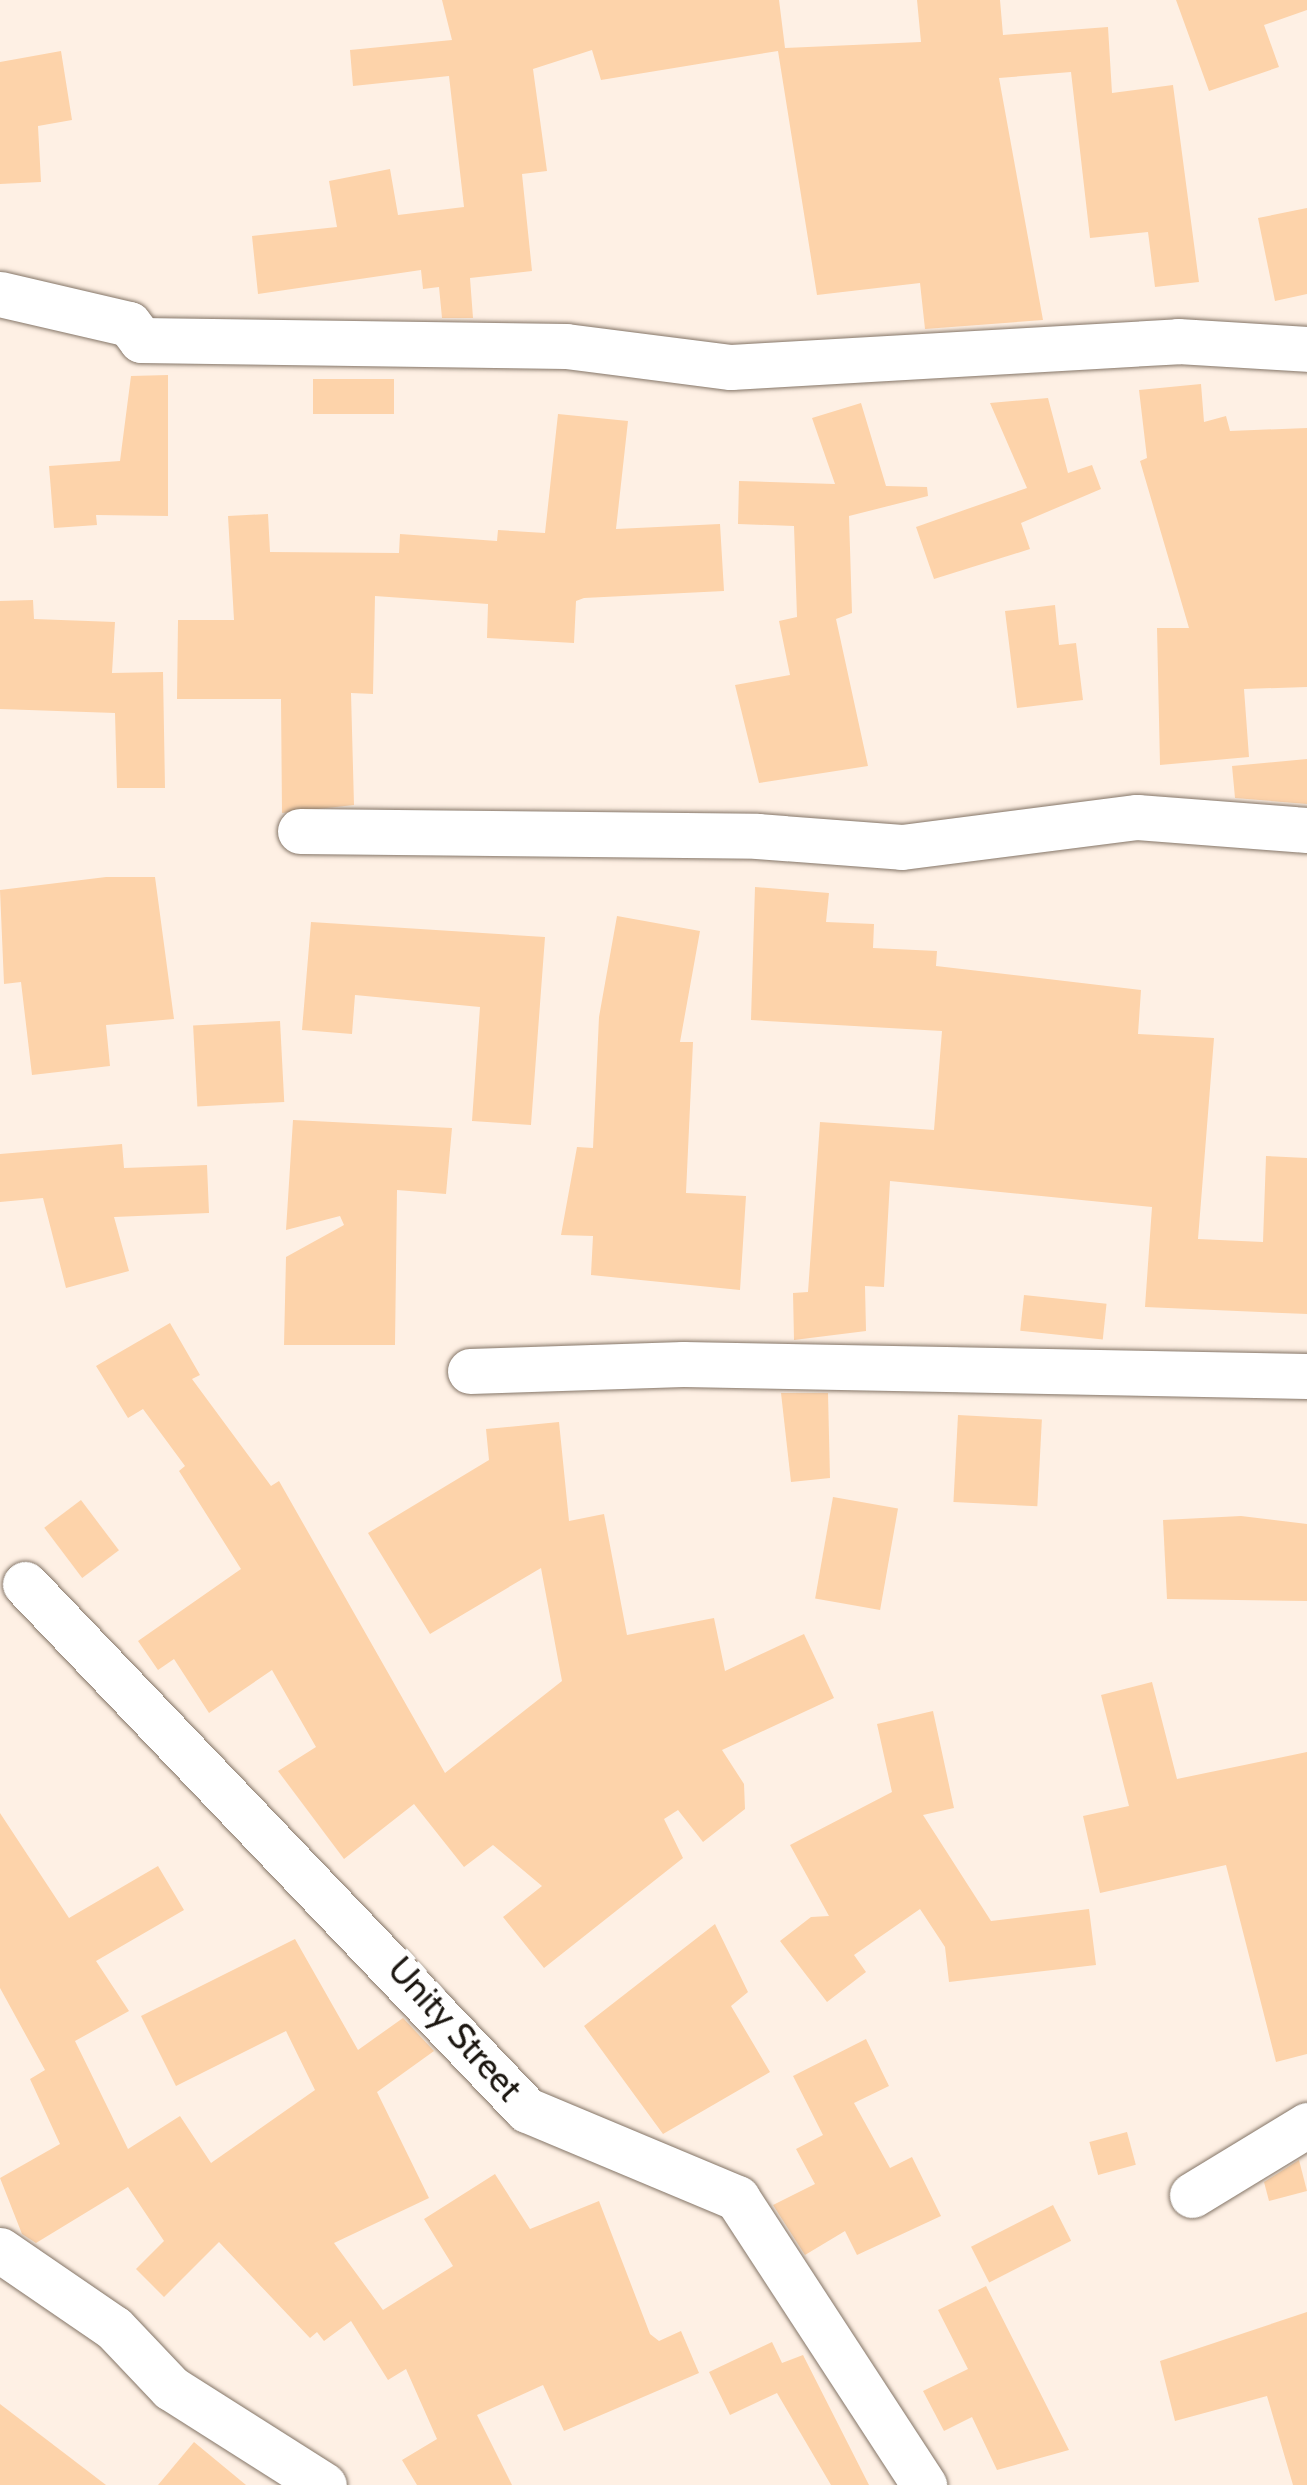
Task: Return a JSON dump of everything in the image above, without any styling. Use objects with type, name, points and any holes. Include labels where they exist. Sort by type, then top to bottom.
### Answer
[{"type":"street","points":[[0,294],[129,324],[141,340],[566,346],[731,367],[1178,341],[1307,349]]},
{"type":"street","points":[[300,831],[757,836],[902,848],[1136,817],[1307,830]]},
{"type":"street","points":[[470,1371],[683,1364],[1307,1376]]},
{"type":"street","name":"Unity Street","points":[[26,1584],[528,2110],[737,2198],[924,2485]]},
{"type":"street","points":[[1192,2195],[1307,2125]]},
{"type":"street","points":[[0,2250],[114,2328],[171,2388],[324,2485]]},
{"type":"building","points":[[442,0],[779,0],[785,48],[921,42],[917,0],[1000,0],[1003,35],[1108,27],[1112,93],[1173,85],[1199,282],[1155,287],[1148,232],[1090,238],[1071,72],[999,78],[1043,320],[925,329],[920,283],[817,295],[778,51],[601,80],[592,50],[533,69],[547,171],[522,174],[532,271],[470,278],[473,318],[442,318],[439,287],[423,289],[421,270],[258,294],[252,236],[337,227],[329,181],[390,169],[398,215],[464,207],[449,76],[353,86],[350,50],[452,40]]},
{"type":"building","points":[[1176,0],[1307,0],[1307,10],[1264,25],[1279,67],[1209,91]]},
{"type":"building","points":[[61,51],[72,120],[38,126],[41,182],[0,184],[0,62]]},
{"type":"building","points":[[1307,208],[1307,294],[1275,301],[1258,218]]},
{"type":"building","points":[[168,375],[168,516],[96,515],[97,525],[54,528],[49,466],[120,461],[131,376]]},
{"type":"building","points":[[313,379],[394,379],[394,414],[313,414]]},
{"type":"building","points":[[1201,384],[1204,422],[1226,416],[1230,431],[1307,428],[1307,687],[1244,689],[1249,757],[1160,765],[1157,628],[1189,628],[1140,461],[1147,458],[1139,390]]},
{"type":"building","points":[[1048,398],[1068,473],[1092,465],[1101,489],[1021,523],[1030,549],[934,579],[916,527],[1027,488],[990,403]]},
{"type":"building","points":[[861,403],[886,486],[927,487],[928,496],[849,516],[852,613],[836,619],[868,766],[759,783],[735,685],[790,675],[779,621],[797,617],[794,526],[738,524],[739,481],[835,484],[812,418]]},
{"type":"building","points":[[558,414],[628,421],[616,529],[720,524],[724,591],[584,598],[576,601],[574,643],[487,638],[488,604],[375,596],[373,694],[351,693],[354,805],[282,813],[281,699],[177,699],[178,620],[234,620],[228,516],[268,514],[270,552],[399,553],[400,534],[497,541],[498,530],[545,533]]},
{"type":"building","points":[[33,600],[34,619],[115,622],[112,673],[163,672],[165,788],[117,788],[115,713],[0,709],[0,601]]},
{"type":"building","points":[[1055,605],[1059,645],[1076,643],[1083,700],[1017,708],[1005,611]]},
{"type":"building","points":[[1307,759],[1307,804],[1235,798],[1232,766]]},
{"type":"building","points":[[106,877],[155,877],[174,1019],[106,1025],[110,1066],[32,1075],[21,982],[4,984],[0,890]]},
{"type":"building","points":[[755,887],[829,893],[826,922],[874,924],[873,948],[937,951],[936,966],[1141,990],[1138,1034],[1214,1038],[1198,1239],[1263,1242],[1266,1156],[1307,1158],[1307,1314],[1145,1307],[1152,1207],[890,1181],[884,1287],[865,1286],[866,1331],[794,1340],[793,1293],[808,1292],[820,1122],[934,1130],[942,1031],[751,1020]]},
{"type":"building","points":[[617,916],[700,931],[680,1042],[693,1042],[686,1193],[746,1196],[740,1290],[591,1275],[593,1236],[561,1235],[577,1147],[593,1148],[599,1017]]},
{"type":"building","points":[[311,922],[545,937],[531,1125],[472,1121],[480,1007],[355,995],[352,1034],[302,1030]]},
{"type":"building","points":[[280,1021],[284,1102],[197,1106],[193,1026]]},
{"type":"building","points":[[293,1120],[452,1128],[446,1194],[397,1190],[395,1345],[284,1345],[286,1257],[344,1225],[340,1216],[286,1230]]},
{"type":"building","points":[[122,1144],[124,1168],[207,1165],[209,1213],[114,1217],[129,1271],[66,1288],[43,1198],[0,1202],[0,1154]]},
{"type":"building","points":[[1024,1295],[1107,1304],[1103,1339],[1020,1331]]},
{"type":"building","points":[[170,1323],[200,1375],[192,1379],[271,1486],[279,1481],[445,1773],[562,1681],[541,1568],[430,1634],[368,1533],[489,1460],[486,1429],[559,1422],[569,1521],[604,1514],[627,1635],[714,1618],[725,1671],[804,1634],[834,1698],[722,1750],[744,1784],[745,1809],[703,1842],[678,1810],[664,1819],[683,1858],[544,1968],[503,1917],[542,1886],[493,1845],[464,1867],[414,1804],[344,1859],[278,1771],[316,1747],[272,1670],[209,1713],[174,1659],[158,1670],[138,1641],[241,1569],[179,1471],[185,1466],[143,1409],[128,1418],[96,1366]]},
{"type":"building","points":[[781,1393],[828,1393],[830,1478],[791,1482]]},
{"type":"building","points":[[958,1415],[1042,1419],[1037,1506],[953,1502]]},
{"type":"building","points":[[833,1497],[898,1508],[880,1610],[815,1598]]},
{"type":"building","points":[[81,1500],[119,1550],[82,1578],[44,1528]]},
{"type":"building","points":[[1241,1516],[1307,1524],[1307,1601],[1167,1599],[1163,1520]]},
{"type":"building","points":[[1152,1682],[1177,1779],[1307,1752],[1307,2054],[1276,2062],[1226,1865],[1100,1893],[1083,1816],[1129,1806],[1101,1695]]},
{"type":"building","points":[[933,1711],[954,1808],[923,1815],[991,1921],[1089,1909],[1096,1965],[949,1982],[945,1947],[920,1909],[854,1955],[866,1972],[827,2002],[780,1941],[811,1917],[829,1916],[790,1845],[892,1792],[877,1724]]},
{"type":"building","points":[[0,1813],[69,1918],[158,1866],[184,1910],[96,1961],[129,2011],[75,2041],[128,2149],[180,2116],[211,2163],[315,2090],[286,2031],[176,2086],[141,2016],[295,1939],[358,2050],[403,2018],[434,2051],[377,2092],[429,2198],[334,2243],[383,2310],[453,2266],[424,2219],[495,2174],[530,2229],[599,2201],[650,2334],[659,2341],[681,2331],[699,2373],[564,2431],[543,2385],[477,2415],[512,2485],[417,2485],[402,2460],[437,2439],[406,2369],[388,2380],[351,2321],[324,2341],[317,2332],[310,2338],[219,2242],[164,2297],[136,2269],[164,2241],[128,2187],[36,2243],[22,2234],[0,2178],[60,2144],[30,2079],[45,2070],[0,1988]]},
{"type":"building","points":[[715,1924],[748,1992],[731,2006],[770,2072],[663,2134],[584,2026]]},
{"type":"building","points":[[866,2039],[889,2086],[854,2103],[890,2168],[912,2157],[941,2216],[857,2255],[845,2231],[805,2255],[773,2205],[815,2184],[796,2149],[823,2135],[793,2076]]},
{"type":"building","points":[[1127,2132],[1136,2165],[1098,2175],[1089,2142]]},
{"type":"building","points":[[1299,2160],[1307,2191],[1269,2201],[1264,2182]]},
{"type":"building","points":[[1053,2205],[1071,2241],[989,2282],[971,2247]]},
{"type":"building","points":[[986,2286],[1069,2450],[997,2470],[972,2417],[944,2431],[923,2391],[968,2369],[938,2310]]},
{"type":"building","points":[[1307,2312],[1307,2485],[1293,2485],[1267,2396],[1175,2421],[1160,2361]]},
{"type":"building","points":[[772,2342],[782,2363],[803,2355],[869,2485],[831,2485],[777,2393],[730,2415],[709,2372]]},
{"type":"building","points":[[0,2404],[106,2485],[0,2485]]},
{"type":"building","points":[[194,2442],[246,2485],[158,2485]]}]
